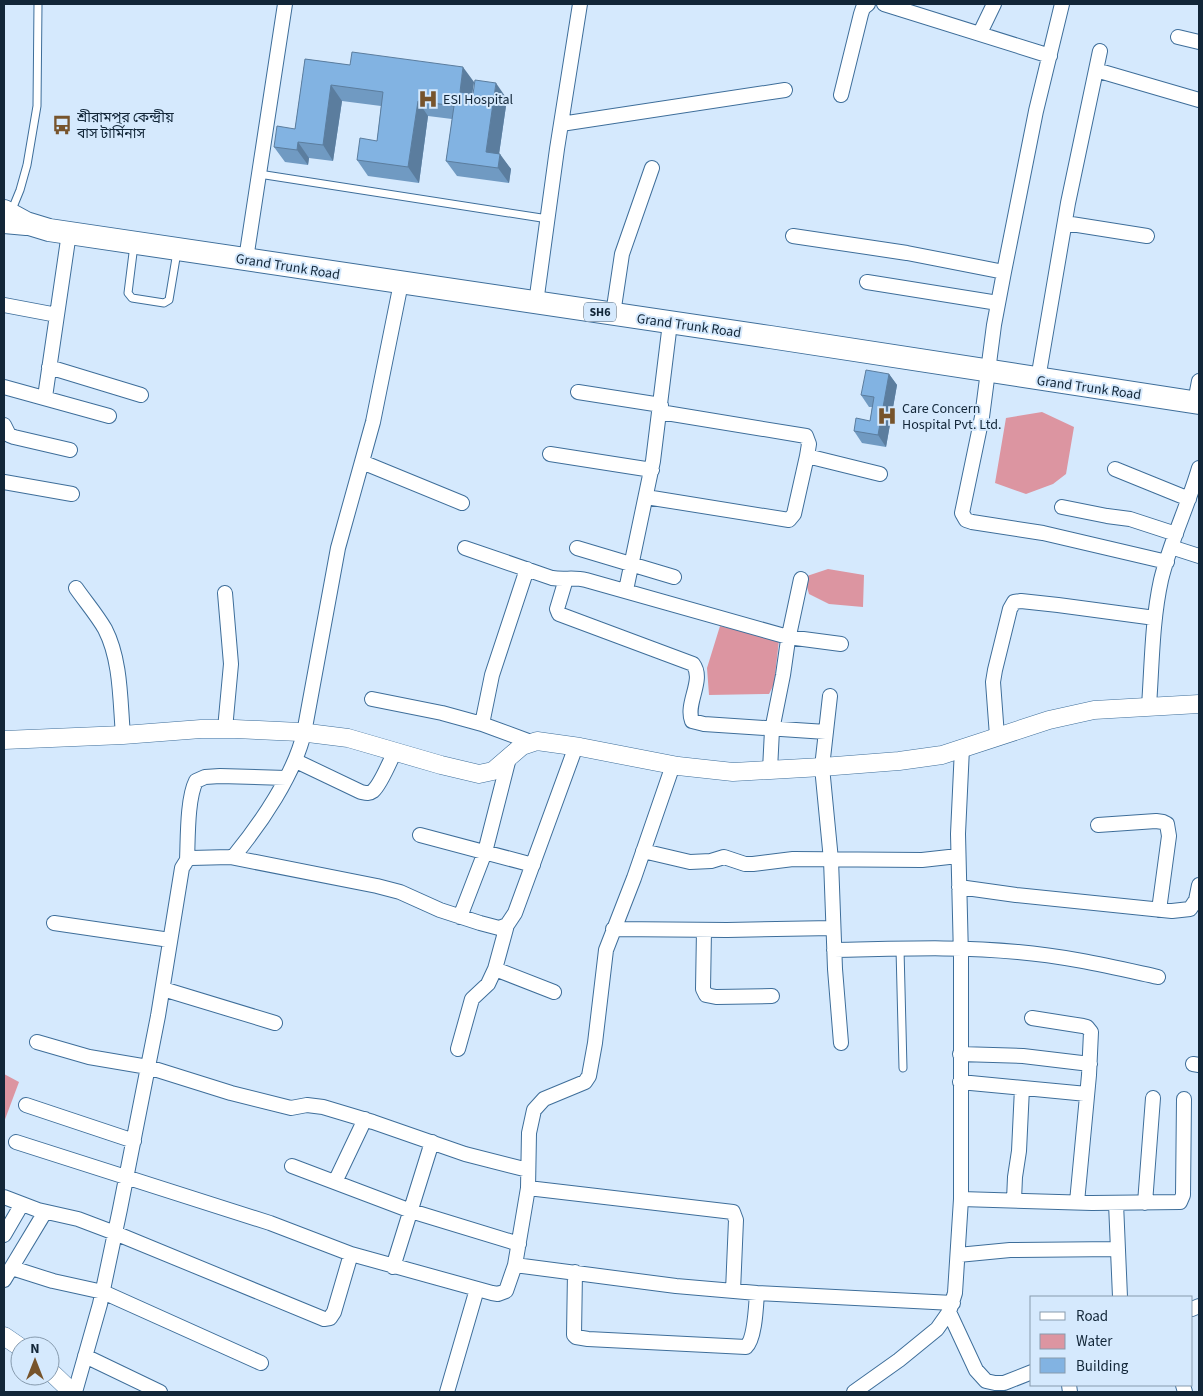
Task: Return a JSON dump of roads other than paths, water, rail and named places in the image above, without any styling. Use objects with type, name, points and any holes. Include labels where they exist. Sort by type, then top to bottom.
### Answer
[{"type":"main road","name":"Grand Trunk Road","points":[[6,218],[59,232],[989,372],[1198,396]]},
{"type":"street","points":[[246,259],[285,4]]},
{"type":"street","points":[[536,303],[580,4]]},
{"type":"street","points":[[841,95],[860,14],[862,8],[868,4]]},
{"type":"street","points":[[884,4],[1050,56]]},
{"type":"street","points":[[980,33],[994,4]]},
{"type":"street","points":[[1062,4],[1036,111],[998,303],[982,417],[962,509],[963,517],[972,522],[1043,533],[1167,562]]},
{"type":"street","points":[[1178,37],[1199,42]]},
{"type":"street","points":[[1038,379],[1065,223],[1100,51]]},
{"type":"street","points":[[1096,70],[1199,100]]},
{"type":"street","points":[[561,124],[785,90]]},
{"type":"street","points":[[613,314],[622,254],[652,168]]},
{"type":"street","points":[[1065,223],[1147,236]]},
{"type":"street","points":[[45,397],[57,315],[59,232]]},
{"type":"street","points":[[792,236],[907,253],[1004,272]]},
{"type":"street","points":[[867,282],[998,303]]},
{"type":"street","points":[[230,857],[237,852],[271,803],[296,761],[304,733],[338,548],[372,422],[401,283]]},
{"type":"street","points":[[4,305],[57,315]]},
{"type":"street","points":[[626,590],[652,470],[670,323]]},
{"type":"street","points":[[49,367],[141,395]]},
{"type":"street","points":[[4,387],[110,416]]},
{"type":"street","points":[[578,392],[806,436],[809,444],[794,514],[789,520],[646,497]]},
{"type":"street","points":[[4,425],[9,435],[14,437],[70,450]]},
{"type":"street","points":[[550,454],[652,470]]},
{"type":"street","points":[[807,456],[880,474]]},
{"type":"street","points":[[362,462],[462,503]]},
{"type":"street","points":[[1149,706],[1155,618],[1161,580],[1199,468]]},
{"type":"street","points":[[1115,469],[1189,499]]},
{"type":"street","points":[[4,482],[72,494]]},
{"type":"street","points":[[1062,507],[1130,519],[1173,540],[1199,556]]},
{"type":"street","points":[[465,548],[552,578],[566,579],[575,577],[788,637],[840,644]]},
{"type":"street","points":[[577,548],[674,577]]},
{"type":"street","points":[[482,724],[492,675],[527,569]]},
{"type":"street","points":[[566,579],[557,609],[559,614],[693,664],[697,675],[690,710],[692,721],[704,724],[772,730],[826,732]]},
{"type":"street","points":[[770,770],[772,730],[784,675],[788,637],[801,579]]},
{"type":"street","points":[[76,588],[104,627],[109,639],[117,671],[123,735]]},
{"type":"street","points":[[225,592],[231,671],[225,729]]},
{"type":"street","points":[[997,736],[993,694],[995,670],[1010,609],[1014,602],[1049,604],[1155,618]]},
{"type":"street","points":[[830,696],[822,768],[831,860],[834,950],[842,1043]]},
{"type":"street","points":[[372,698],[442,712],[531,742],[576,746],[673,765],[733,772],[822,768],[908,760],[942,755],[1049,720],[1094,710],[1199,704]]},
{"type":"street","points":[[4,740],[225,729],[304,733],[348,738],[454,769],[479,774],[493,771],[518,748],[531,742]]},
{"type":"street","points":[[458,1049],[472,999],[488,984],[495,969],[507,925],[515,913],[576,746]]},
{"type":"street","points":[[854,1392],[899,1360],[937,1329],[951,1308],[956,1283],[961,1199],[958,856],[962,748]]},
{"type":"street","points":[[296,761],[367,794],[378,785],[395,751]]},
{"type":"street","points":[[460,917],[485,852],[509,758]]},
{"type":"street","points":[[16,1142],[261,1220],[351,1254],[393,1267],[492,1293],[498,1294],[506,1291],[515,1265],[528,1188],[530,1124],[534,1110],[544,1099],[585,1082],[589,1076],[595,1043],[606,950],[673,765]]},
{"type":"street","points":[[60,1380],[74,1392],[103,1292],[148,1067],[182,868],[186,860],[193,790],[196,781],[205,777],[220,776],[286,778]]},
{"type":"street","points":[[1098,825],[1156,821],[1167,824],[1169,836],[1159,910]]},
{"type":"street","points":[[420,835],[533,864]]},
{"type":"street","points":[[643,851],[690,862],[711,861],[724,857],[745,864],[793,860],[922,860],[958,856]]},
{"type":"street","points":[[186,860],[191,858],[230,857],[378,886],[400,892],[460,917],[499,928],[507,925]]},
{"type":"street","points":[[959,887],[1016,895],[1172,911],[1190,909],[1196,900],[1199,885]]},
{"type":"street","points":[[54,923],[170,940]]},
{"type":"street","points":[[613,929],[833,928]]},
{"type":"street","points":[[704,930],[703,989],[706,995],[716,997],[772,996]]},
{"type":"street","points":[[834,950],[960,948],[1034,953],[1158,977]]},
{"type":"street","points":[[495,969],[554,992]]},
{"type":"street","points":[[162,989],[275,1023]]},
{"type":"street","points":[[1032,1018],[1083,1026],[1090,1029],[1090,1064],[1077,1202]]},
{"type":"street","points":[[38,1042],[89,1057],[148,1067],[231,1093],[291,1108],[314,1105],[365,1119],[490,1161],[528,1170]]},
{"type":"street","points":[[960,1054],[1023,1056],[1090,1064]]},
{"type":"street","points":[[960,1082],[1087,1094]]},
{"type":"street","points":[[1014,1200],[1022,1088]]},
{"type":"street","points":[[1146,1203],[1153,1098]]},
{"type":"street","points":[[961,1199],[1116,1203],[1178,1202],[1183,1198],[1184,1099]]},
{"type":"street","points":[[26,1104],[134,1141]]},
{"type":"street","points":[[335,1182],[365,1119]]},
{"type":"street","points":[[393,1267],[432,1142]]},
{"type":"street","points":[[292,1166],[411,1211],[519,1244]]},
{"type":"street","points":[[528,1188],[733,1212],[736,1220],[733,1291]]},
{"type":"street","points":[[4,1197],[45,1212],[78,1219],[115,1233],[324,1319],[330,1318],[334,1312],[351,1254]]},
{"type":"street","points":[[1116,1203],[1120,1296]]},
{"type":"street","points":[[4,1235],[22,1204]]},
{"type":"street","points":[[4,1280],[45,1212]]},
{"type":"street","points":[[958,1255],[1010,1250],[1118,1249]]},
{"type":"street","points":[[515,1265],[676,1286],[951,1308]]},
{"type":"street","points":[[12,1268],[53,1281],[103,1292],[261,1363]]},
{"type":"street","points":[[575,1272],[574,1335],[588,1339],[746,1348],[751,1337],[757,1293]]},
{"type":"street","points":[[448,1392],[477,1289]]},
{"type":"street","points":[[951,1308],[976,1370],[986,1381],[1004,1383],[1030,1373]]},
{"type":"street","points":[[85,1356],[160,1392]]},
{"type":"lane","points":[[6,218],[23,180],[35,124],[37,106],[38,4]]},
{"type":"lane","points":[[259,174],[548,219]]},
{"type":"lane","points":[[135,243],[128,293],[132,298],[164,302],[169,300],[178,249]]},
{"type":"lane","points":[[900,949],[903,1068]]},
{"type":"water","points":[[1042,412],[1074,427],[1066,474],[1053,484],[1026,494],[995,483],[1006,418]]},
{"type":"water","points":[[828,569],[864,575],[863,607],[829,604],[809,594],[804,577]]},
{"type":"water","points":[[720,626],[779,640],[774,684],[769,694],[709,695],[707,668]]},
{"type":"water","points":[[4,1074],[19,1082],[4,1122]]},
{"type":"place","name":"ESI Hospital","points":[[428,99]]},
{"type":"place","name":"শ্রীরামপুর কেন্দ্রীয় বাস টার্মিনাস","points":[[62,125]]},
{"type":"place","name":"Care Concern Hospital Pvt. Ltd.","points":[[887,416]]}]
